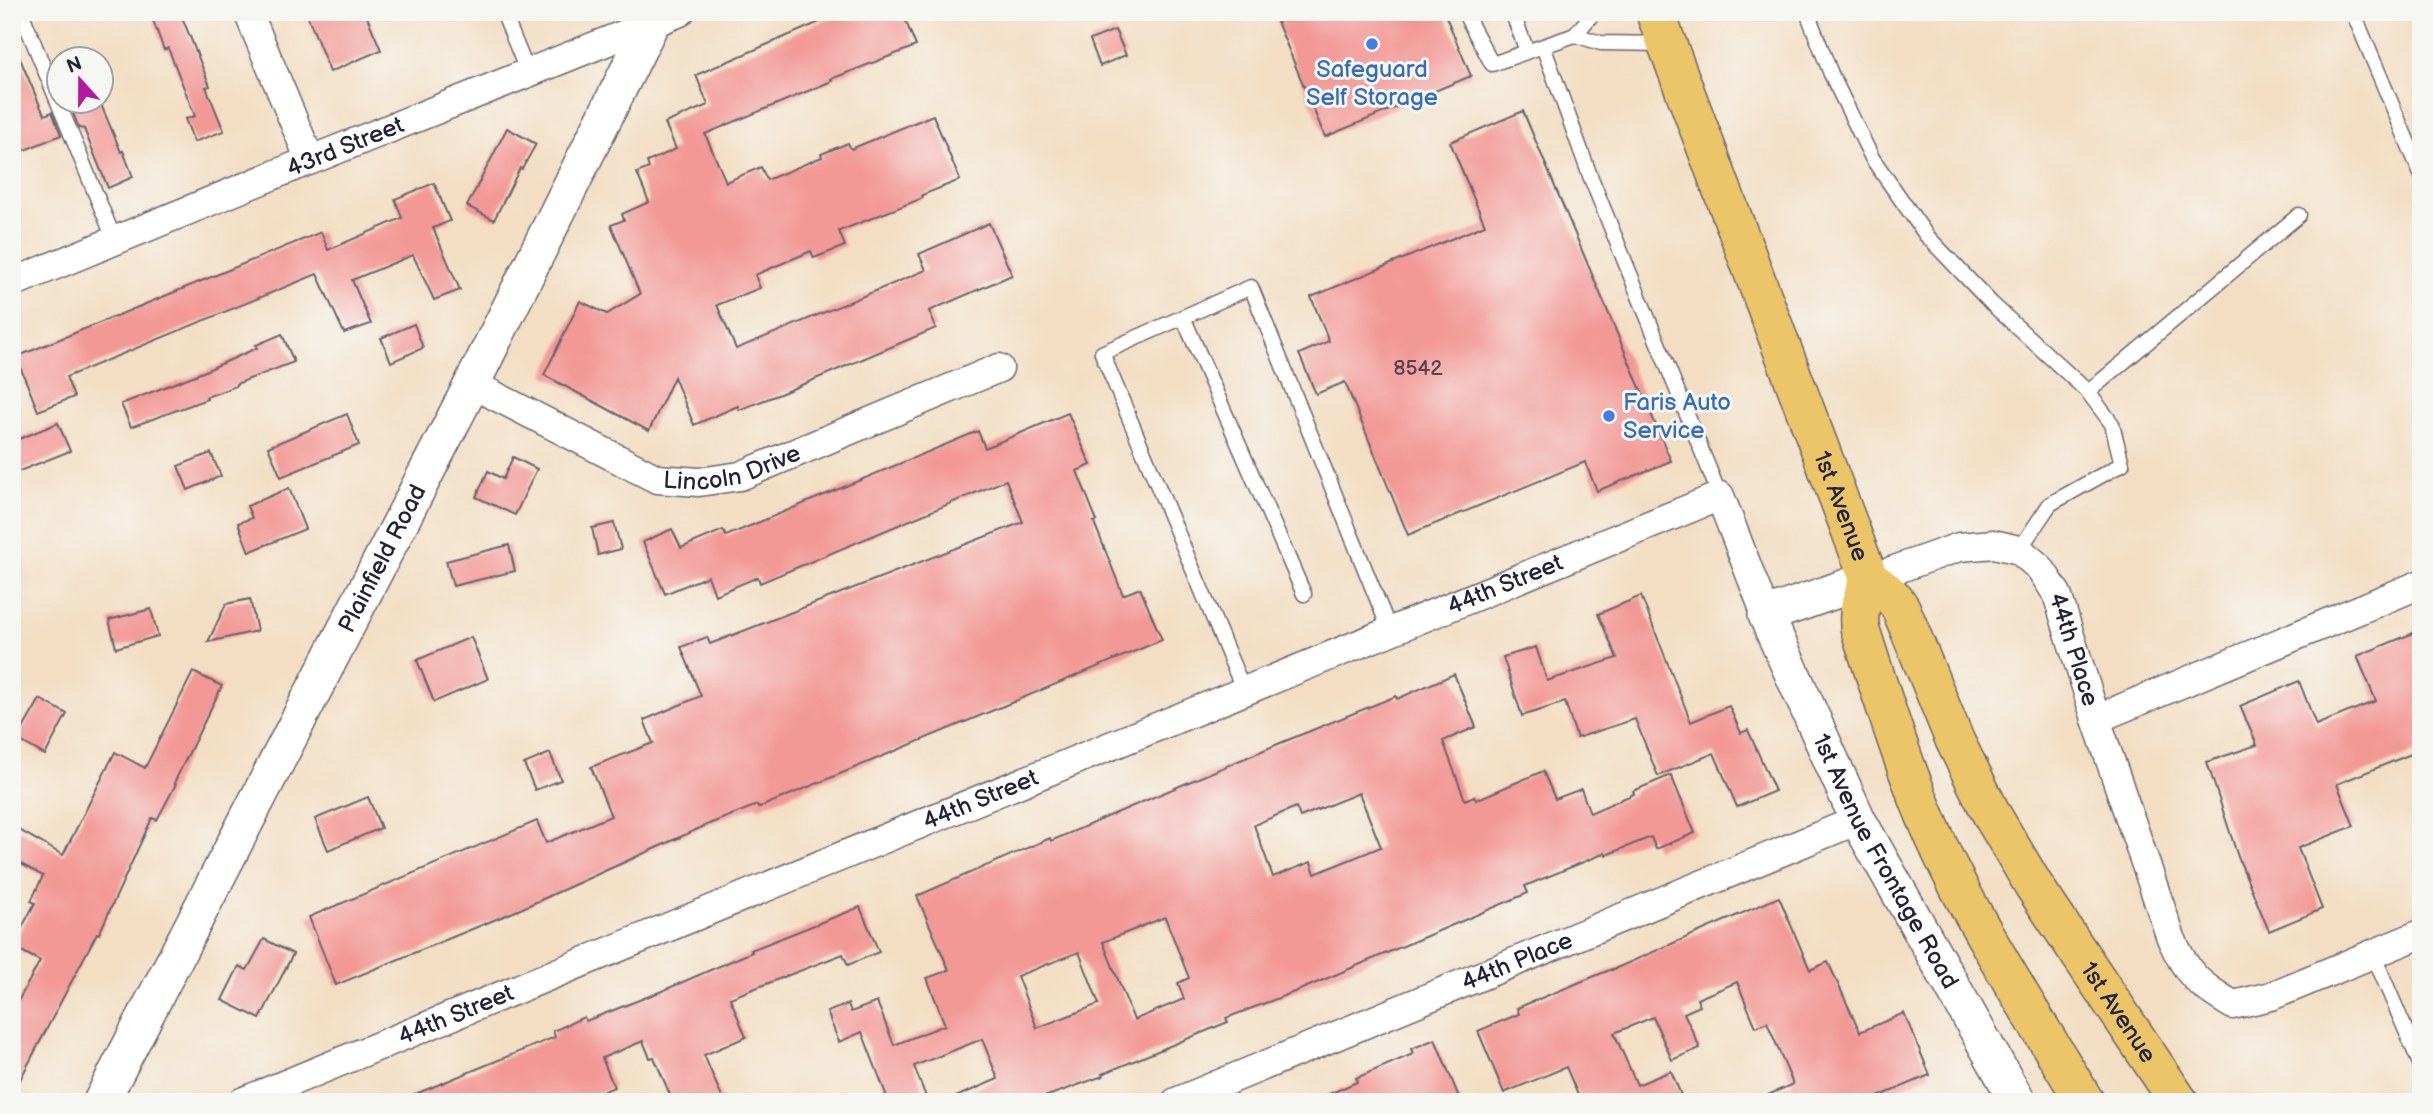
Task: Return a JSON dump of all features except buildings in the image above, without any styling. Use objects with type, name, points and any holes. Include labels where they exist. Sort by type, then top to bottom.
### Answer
[{"type":"main road","name":"1st Avenue","points":[[1661,28],[1869,579],[1896,600],[1901,609],[1955,741],[1992,816],[2056,919],[2179,1102]]},
{"type":"main road","name":"1st Avenue","points":[[1869,579],[1859,605],[1860,629],[1895,738],[1919,798],[1955,880],[2085,1102]]},
{"type":"street","points":[[248,12],[310,160]]},
{"type":"street","name":"43rd Street","points":[[12,283],[662,16]]},
{"type":"street","name":"Plainfield Road","points":[[101,1102],[662,16]]},
{"type":"street","name":"Lincoln Drive","points":[[472,384],[657,479],[699,482],[740,476],[999,368]]},
{"type":"street","points":[[1720,496],[1766,615],[1959,547],[1994,544],[2019,550]]},
{"type":"street","name":"44th Street","points":[[242,1102],[1720,496]]},
{"type":"street","name":"44th Place","points":[[2019,550],[2040,568],[2057,594],[2096,719],[2421,584]]},
{"type":"street","name":"1st Avenue Frontage Road","points":[[1766,615],[1857,820],[2015,1101]]},
{"type":"street","points":[[2096,719],[2171,938],[2183,965],[2205,988],[2233,1005],[2272,996],[2421,934]]},
{"type":"street","name":"44th Place","points":[[1176,1102],[1857,820]]},
{"type":"lane","points":[[21,12],[115,240]]},
{"type":"lane","points":[[503,12],[528,73]]},
{"type":"lane","points":[[1464,12],[1492,64],[1575,35],[1594,12]]},
{"type":"lane","points":[[1512,12],[1527,51]]},
{"type":"lane","points":[[1807,12],[1831,74],[1872,158],[1926,235],[1992,304],[2088,392],[2112,424],[2122,464],[2050,504],[2019,550]]},
{"type":"lane","points":[[2353,12],[2421,174]]},
{"type":"lane","points":[[1575,35],[1601,43],[1661,28]]},
{"type":"lane","points":[[1543,46],[1589,173],[1720,496]]},
{"type":"lane","points":[[2088,392],[2299,215]]},
{"type":"lane","points":[[1244,691],[1102,353],[1251,287],[1390,631]]},
{"type":"lane","points":[[1182,317],[1304,594]]},
{"type":"lane","points":[[2372,954],[2421,1066]]},
{"type":"place","name":"Safeguard Self Storage","points":[[1372,44]]},
{"type":"place","name":"Faris Auto Service","points":[[1609,416]]}]
